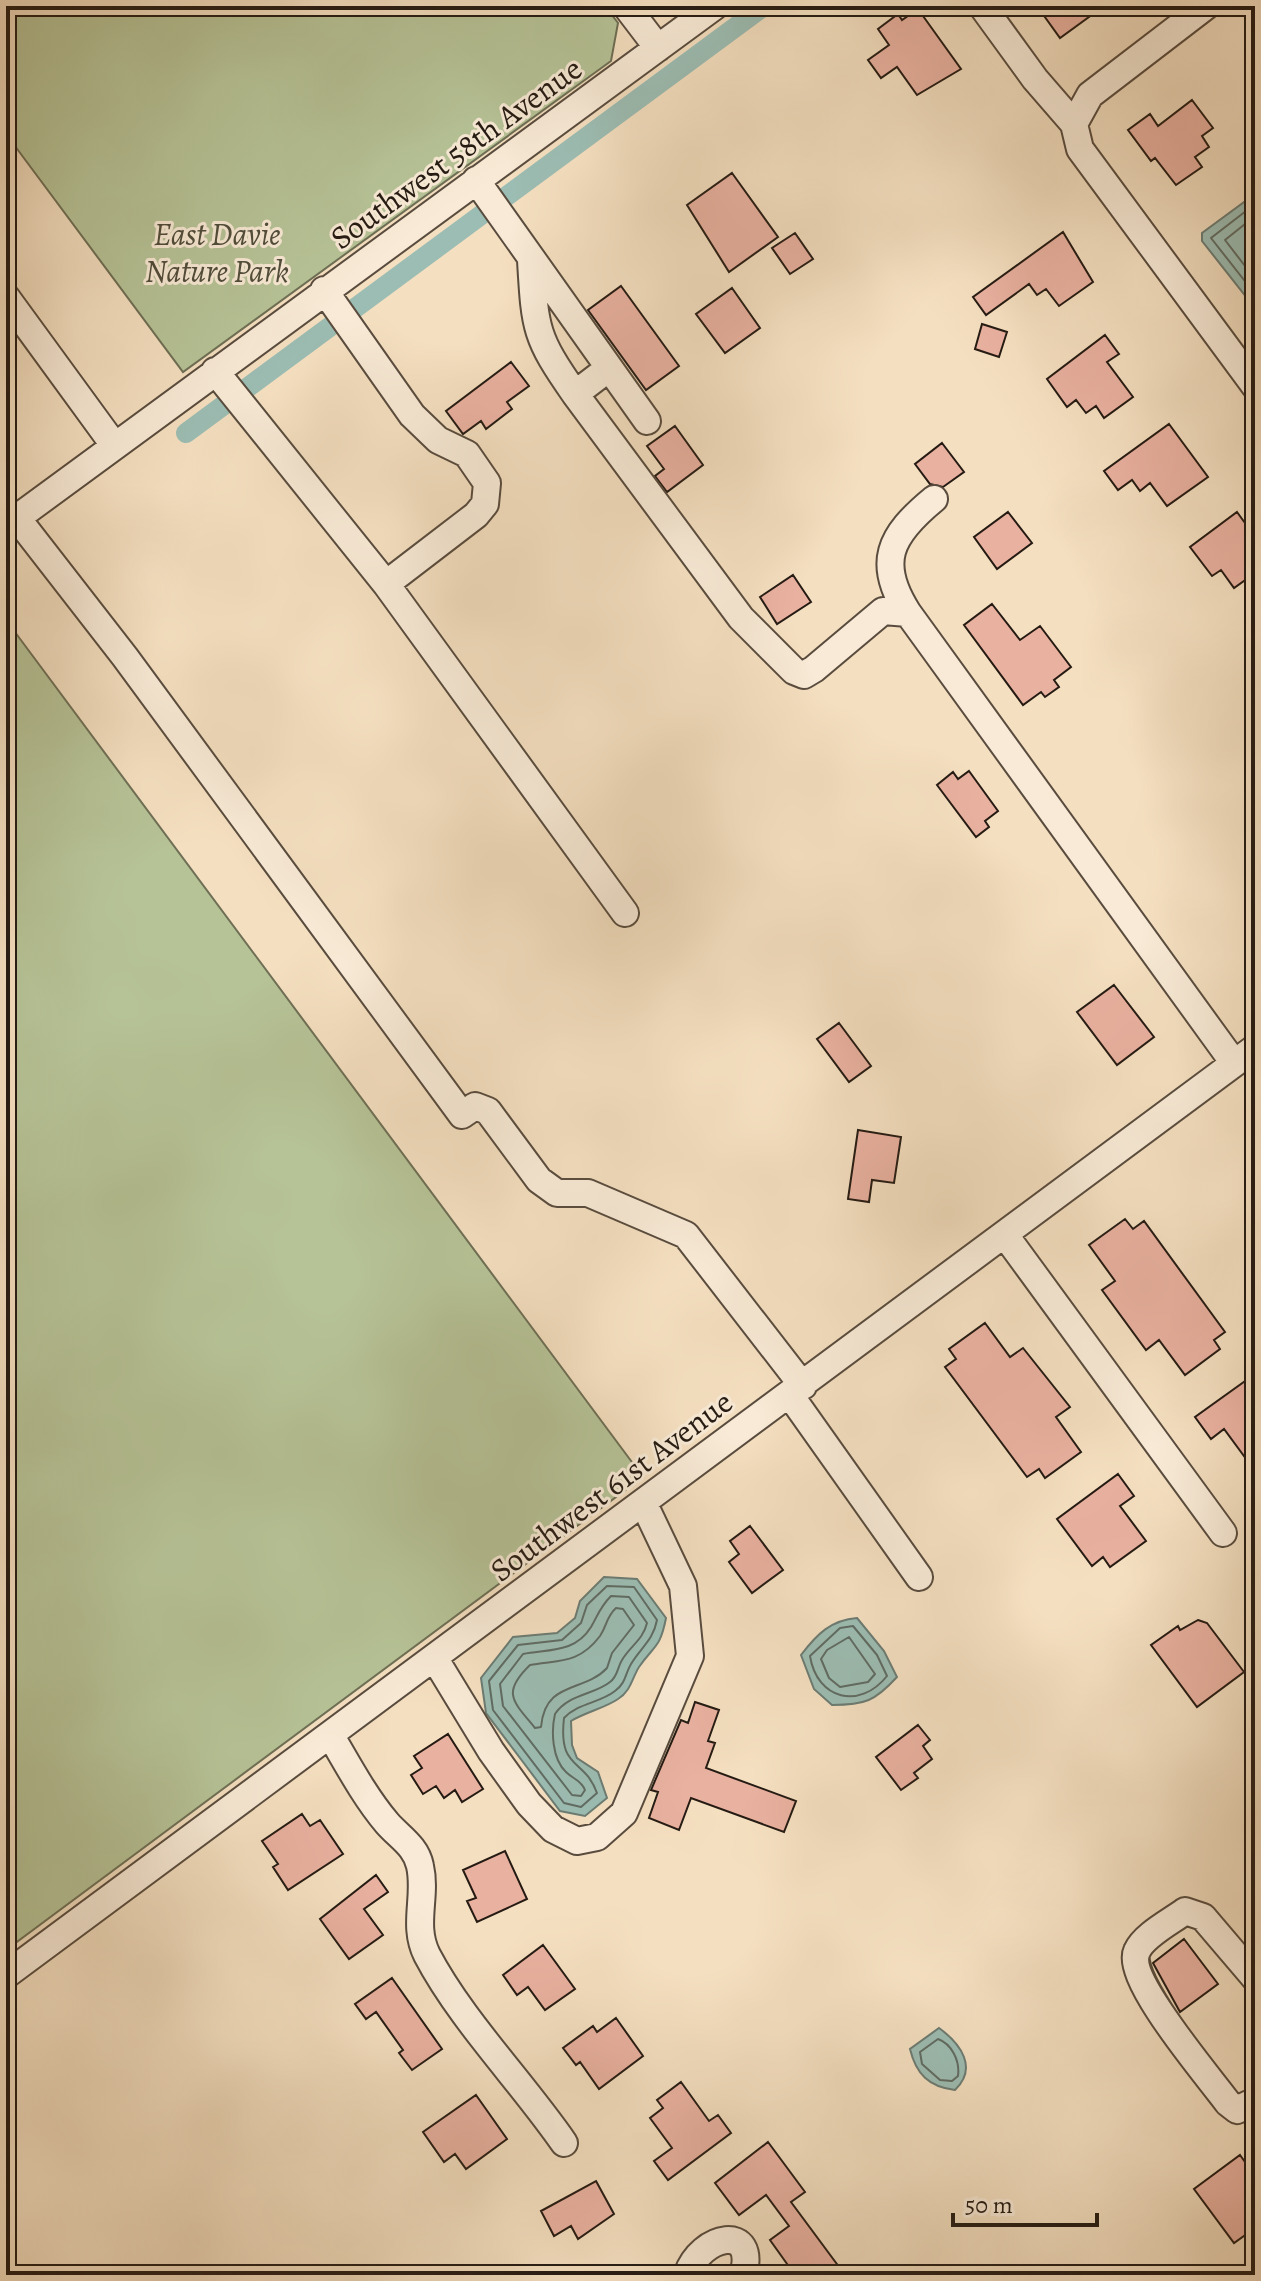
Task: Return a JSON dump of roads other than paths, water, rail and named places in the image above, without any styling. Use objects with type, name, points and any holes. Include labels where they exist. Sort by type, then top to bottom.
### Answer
[{"type":"street","points":[[626,6],[658,48]]},
{"type":"street","name":"Southwest 58th Avenue","points":[[11,522],[114,445],[219,376],[335,306],[476,180],[715,6]]},
{"type":"street","points":[[982,6],[1035,79],[1074,124],[1080,149],[1255,386]]},
{"type":"street","points":[[1074,124],[1090,95],[1206,6]]},
{"type":"street","points":[[476,180],[647,421]]},
{"type":"street","points":[[531,260],[535,325],[544,350],[741,618],[794,671],[804,675],[814,669],[883,611],[908,613]]},
{"type":"street","points":[[6,297],[114,445]]},
{"type":"street","points":[[335,306],[412,415],[438,440],[467,454],[487,483],[489,492],[476,515],[386,584]]},
{"type":"street","points":[[575,394],[609,368]]},
{"type":"street","points":[[219,376],[386,584],[625,913]]},
{"type":"street","points":[[934,499],[918,512],[892,549],[887,571],[908,613],[1245,1055]]},
{"type":"street","points":[[11,522],[142,680],[462,1115],[475,1106],[488,1111],[539,1180],[557,1193],[588,1193],[686,1235],[796,1390],[919,1577]]},
{"type":"street","name":"Southwest 61st Avenue","points":[[6,1975],[1245,1055]]},
{"type":"street","points":[[1005,1235],[1223,1533]]},
{"type":"street","points":[[435,1659],[491,1751],[529,1804],[553,1829],[577,1841],[597,1837],[624,1813],[690,1656],[683,1586],[644,1504]]},
{"type":"street","points":[[331,1736],[369,1798],[388,1824],[408,1842],[420,1864],[422,1895],[417,1931],[426,1954],[447,1988],[564,2143]]},
{"type":"street","points":[[1253,2105],[1237,2110],[1228,2103],[1151,1997],[1139,1978],[1135,1961],[1140,1946],[1185,1911],[1193,1912],[1203,1917],[1255,1978]]},
{"type":"street","points":[[687,2275],[700,2252],[719,2239],[734,2240],[740,2245],[745,2266],[743,2275]]},
{"type":"water","points":[[1255,194],[1255,300],[1251,303],[1202,241],[1202,233]]},
{"type":"water","points":[[604,1577],[637,1579],[666,1618],[659,1641],[639,1667],[626,1692],[613,1702],[571,1721],[572,1745],[577,1758],[598,1772],[607,1798],[585,1816],[560,1811],[486,1713],[481,1678],[513,1637],[557,1633],[575,1618],[580,1601]]},
{"type":"water","points":[[857,1618],[884,1651],[897,1677],[869,1700],[832,1705],[814,1689],[801,1655],[825,1629]]},
{"type":"water","points":[[939,2028],[954,2041],[964,2057],[965,2073],[955,2090],[938,2086],[925,2078],[916,2066],[910,2049]]},
{"type":"waterway","points":[[186,433],[764,6]]},
{"type":"park label","name":"East Davie Nature Park","points":[[217,252]]}]
